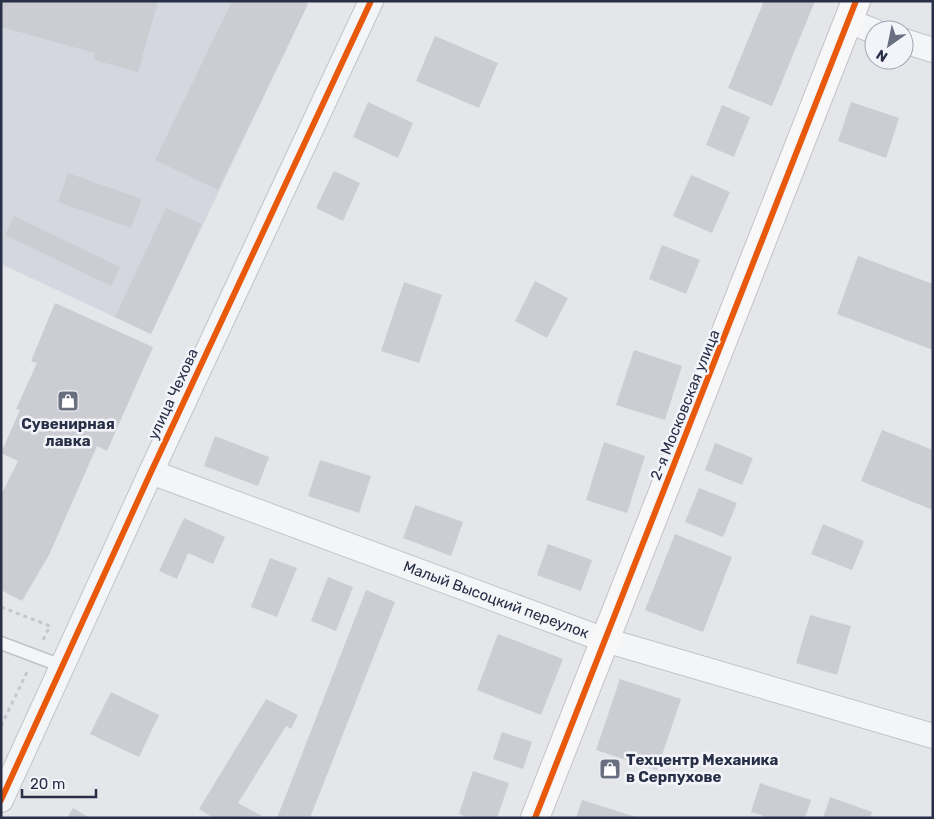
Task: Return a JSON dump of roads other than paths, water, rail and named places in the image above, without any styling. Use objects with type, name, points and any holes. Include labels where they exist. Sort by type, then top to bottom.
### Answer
[{"type":"street","name":"улица Чехова","points":[[1,800],[363,4]]},
{"type":"street","points":[[852,11],[864,22]]},
{"type":"street","name":"2-я Московская улица","points":[[536,818],[852,11]]},
{"type":"street","points":[[914,44],[933,50]]},
{"type":"street","name":"Малый Высоцкий переулок","points":[[151,472],[605,640],[933,736]]},
{"type":"lane","points":[[1,643],[62,666]]},
{"type":"place","name":"Сувенирная лавка","points":[[68,401]]},
{"type":"place","name":"Техцентр Механика в Серпухове","points":[[610,769]]}]
